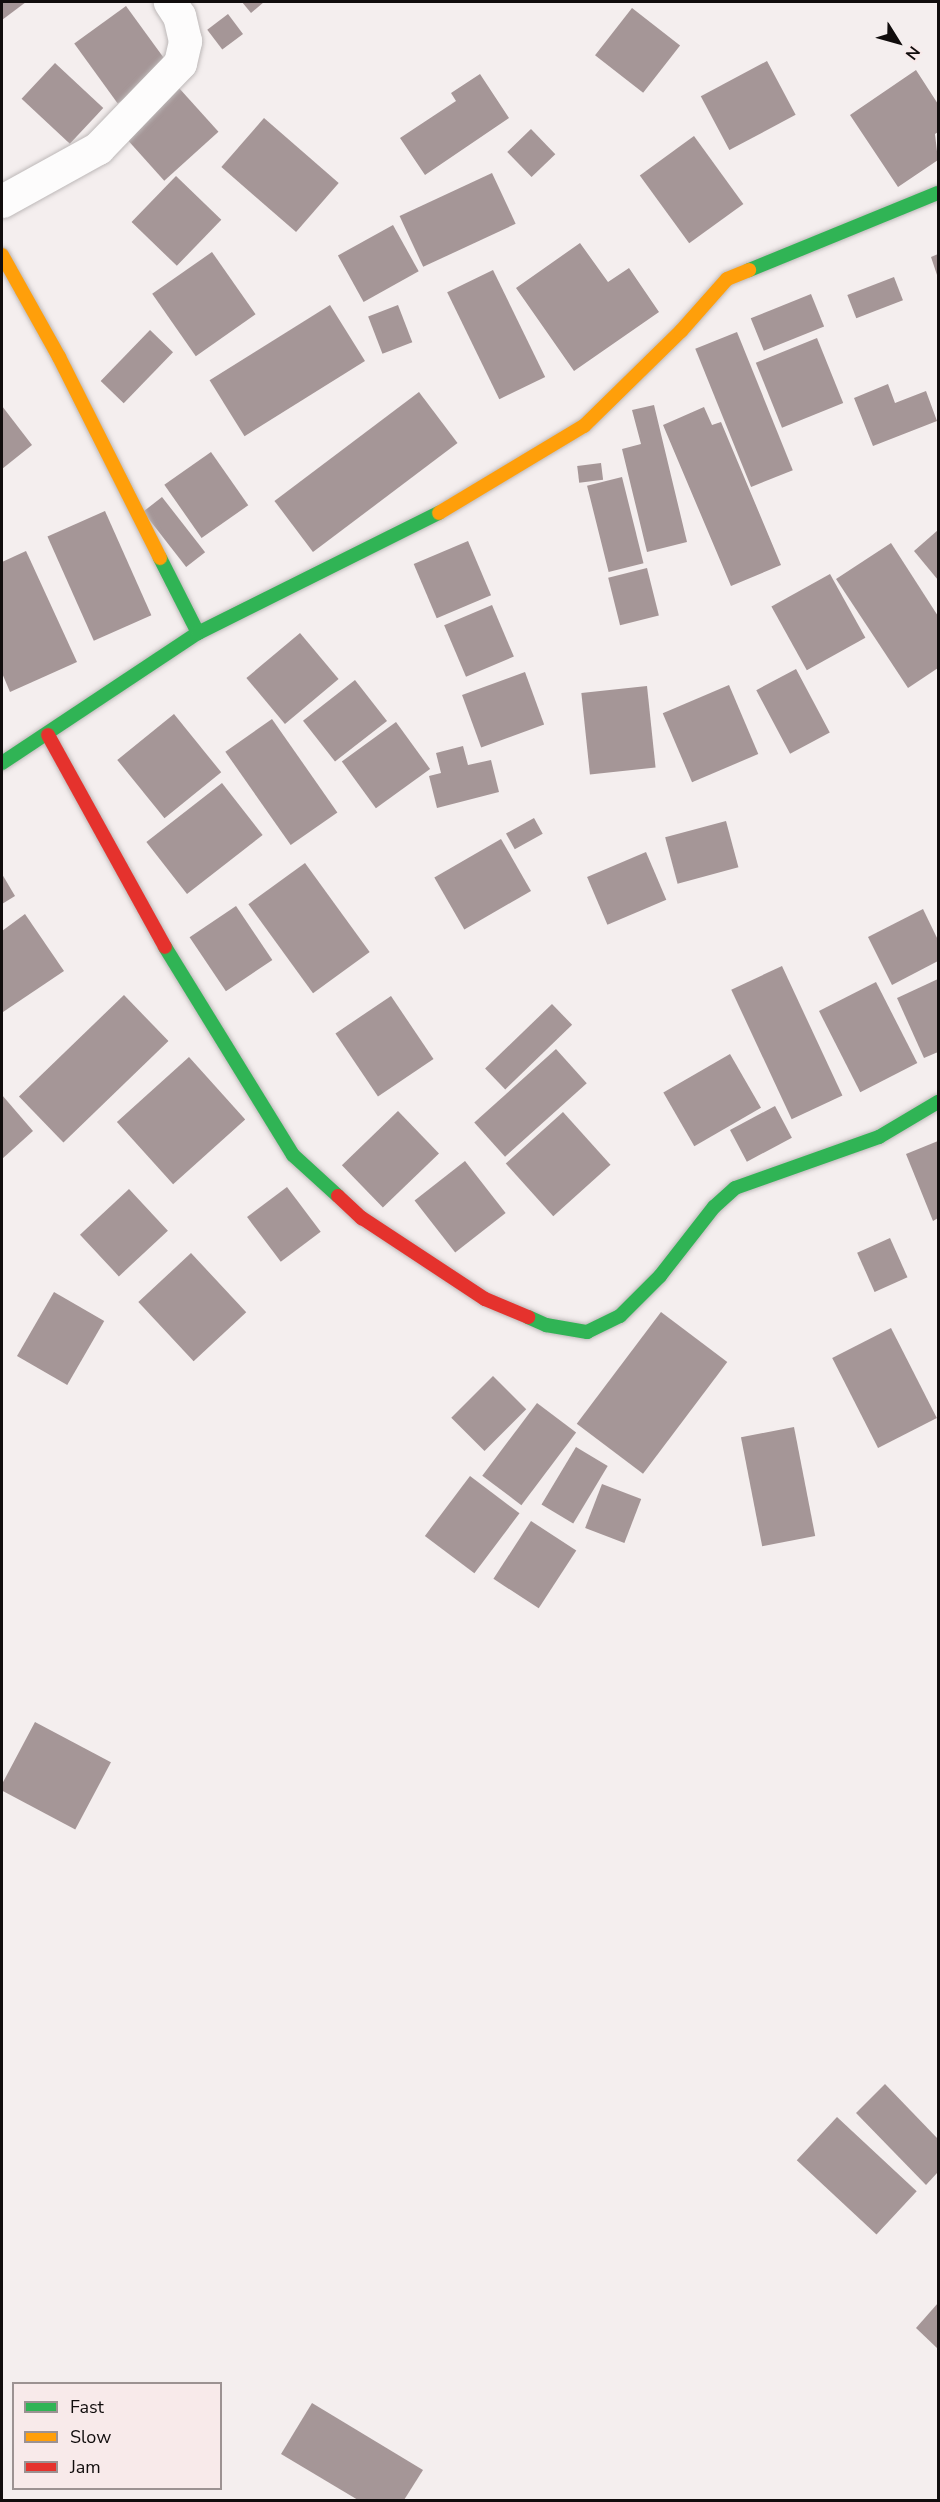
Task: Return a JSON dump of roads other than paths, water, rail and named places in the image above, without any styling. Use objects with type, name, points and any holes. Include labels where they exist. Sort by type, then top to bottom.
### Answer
[{"type":"street","points":[[2,201],[98,148],[180,63],[185,41],[179,16],[170,2]]},
{"type":"street","points":[[2,763],[48,735],[198,633],[410,530],[584,426],[681,331],[728,279],[939,193]]},
{"type":"street","points":[[2,255],[59,357],[198,633]]},
{"type":"street","points":[[48,735],[189,989],[293,1155],[362,1218],[485,1299],[546,1324],[587,1332],[620,1316],[660,1276],[714,1207],[735,1188],[879,1137],[939,1102]]}]
